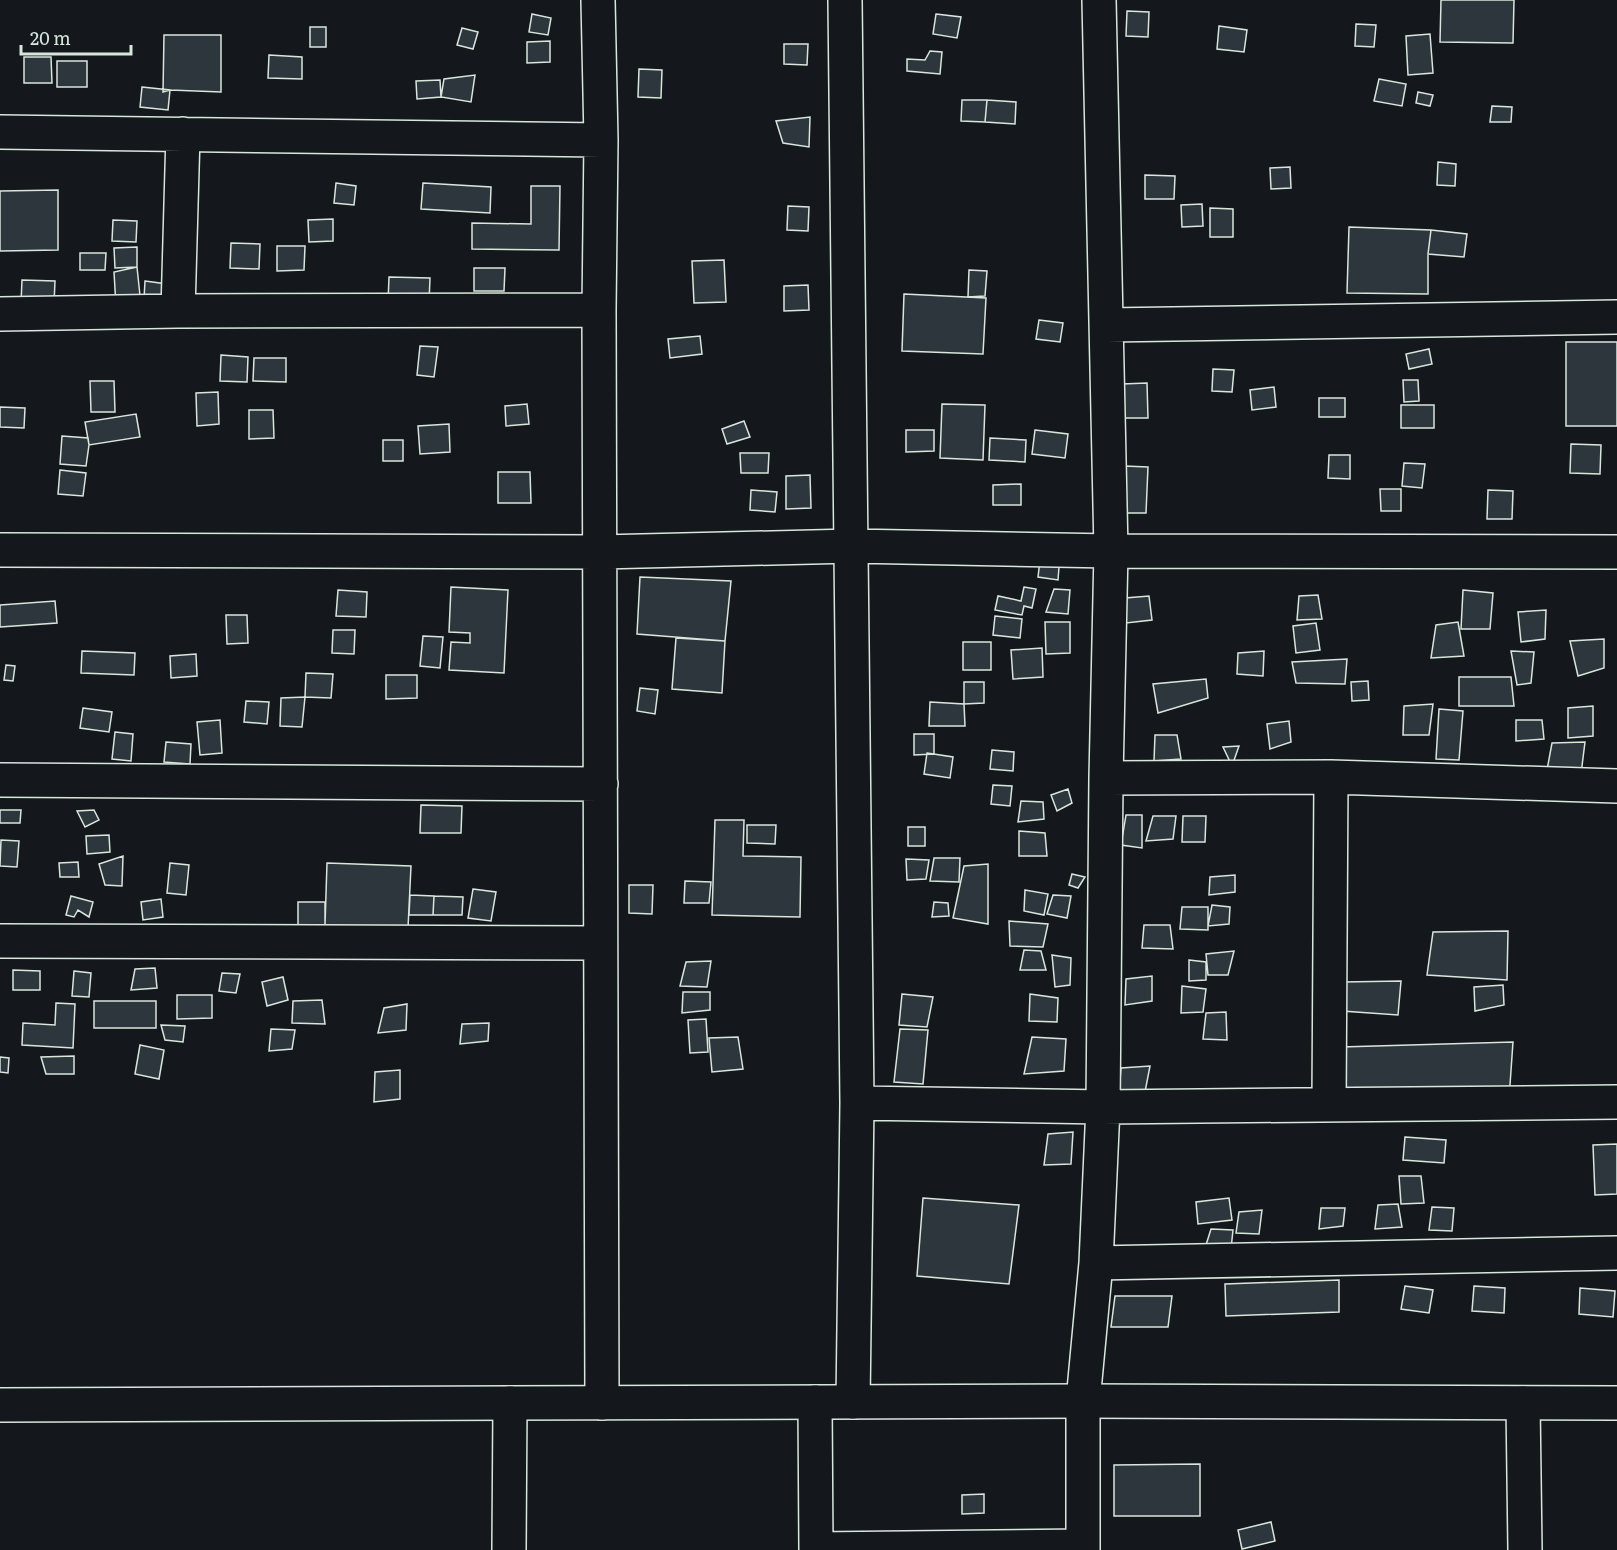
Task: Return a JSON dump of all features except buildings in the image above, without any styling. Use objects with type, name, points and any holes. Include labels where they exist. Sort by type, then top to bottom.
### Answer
[{"type":"street","points":[[598,0],[601,140],[599,310],[602,1403]]},
{"type":"street","points":[[845,0],[857,1103],[853,1402]]},
{"type":"street","points":[[815,1402],[816,1550],[1083,1548],[1083,1401],[1096,1263],[1102,1107],[1111,551],[1099,0]]},
{"type":"street","points":[[0,132],[601,140]]},
{"type":"street","points":[[178,311],[183,134]]},
{"type":"street","points":[[0,314],[178,311],[599,310]]},
{"type":"street","points":[[1107,325],[1617,317]]},
{"type":"street","points":[[0,550],[601,552],[852,546],[1111,551],[1617,552]]},
{"type":"street","points":[[1106,778],[1331,777],[1617,786]]},
{"type":"street","points":[[1329,1105],[1331,777]]},
{"type":"street","points":[[0,780],[601,784]]},
{"type":"street","points":[[0,941],[600,943]]},
{"type":"street","points":[[857,1103],[1102,1107],[1617,1102]]},
{"type":"street","points":[[1096,1263],[1617,1253]]},
{"type":"street","points":[[0,1405],[1083,1401],[1617,1403]]},
{"type":"street","points":[[509,1550],[510,1403]]},
{"type":"street","points":[[1523,1403],[1525,1550]]}]
